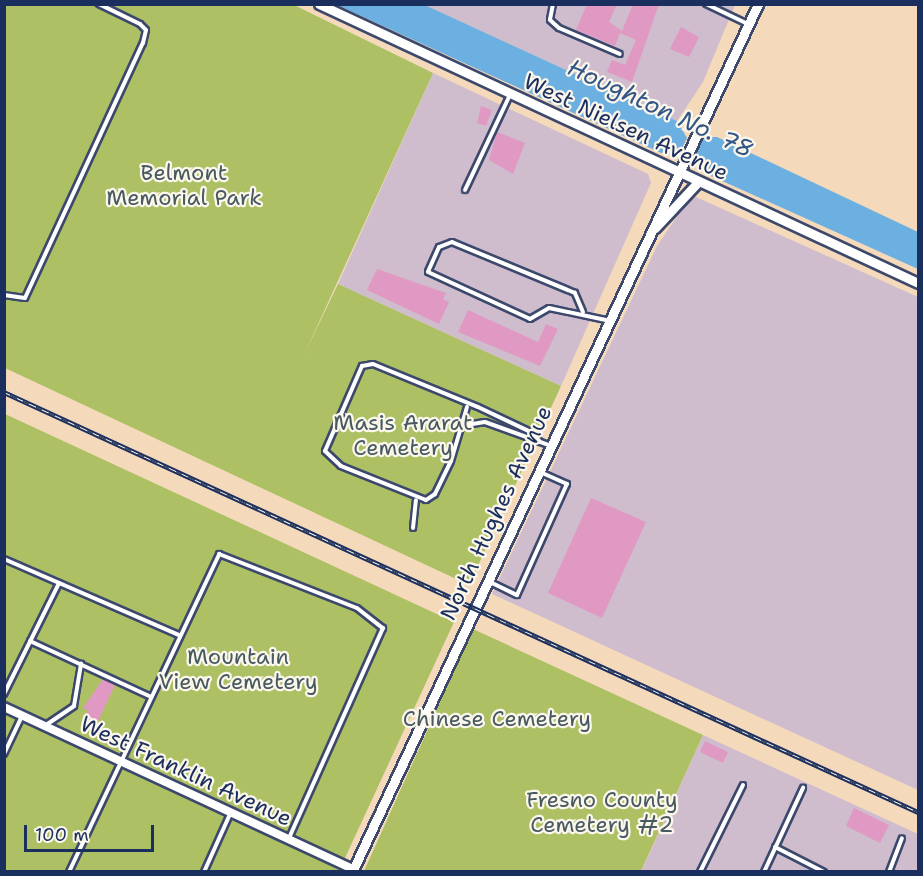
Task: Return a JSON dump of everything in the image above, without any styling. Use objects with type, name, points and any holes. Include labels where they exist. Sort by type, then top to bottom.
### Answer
[{"type":"street","name":"West Nielsen Avenue","points":[[318,4],[918,283]]},
{"type":"street","name":"North Hughes Avenue","points":[[352,870],[537,470],[544,443],[639,253],[758,4]]},
{"type":"street","points":[[639,253],[667,212],[698,182]]},
{"type":"street","name":"West Franklin Avenue","points":[[4,707],[352,870]]},
{"type":"lane","points":[[4,295],[25,298],[143,43],[146,30],[140,24],[99,4]]},
{"type":"lane","points":[[553,4],[550,20],[559,28],[620,54]]},
{"type":"lane","points":[[706,4],[749,25]]},
{"type":"lane","points":[[465,190],[510,94]]},
{"type":"lane","points":[[583,312],[575,293],[452,242],[439,247],[428,273],[530,319],[549,308],[583,312],[606,320]]},
{"type":"lane","points":[[467,407],[465,425],[435,494],[416,500],[341,466],[326,451],[362,366],[388,369],[467,407],[533,433],[544,443]]},
{"type":"lane","points":[[465,425],[485,422],[544,443]]},
{"type":"lane","points":[[486,580],[517,595],[567,484],[537,470]]},
{"type":"lane","points":[[413,528],[416,500]]},
{"type":"lane","points":[[69,872],[213,558],[223,554],[330,602],[357,608],[383,628],[289,839]]},
{"type":"lane","points":[[4,559],[179,635]]},
{"type":"lane","points":[[4,694],[59,583]]},
{"type":"lane","points":[[30,641],[151,697]]},
{"type":"lane","points":[[45,726],[74,706],[81,664]]},
{"type":"lane","points":[[4,754],[23,715]]},
{"type":"lane","points":[[700,872],[743,785]]},
{"type":"lane","points":[[764,872],[803,788]]},
{"type":"lane","points":[[204,872],[231,812]]},
{"type":"lane","points":[[889,872],[902,838]]},
{"type":"lane","points":[[775,847],[824,872]]},
{"type":"shaded area","points":[[425,5],[735,5],[703,82],[677,121]]},
{"type":"shaded area","points":[[433,73],[648,174],[651,183],[561,386],[338,284]]},
{"type":"shaded area","points":[[696,197],[918,297],[918,790],[492,594],[657,246],[688,200]]},
{"type":"shaded area","points":[[703,735],[918,834],[918,871],[641,872]]},
{"type":"green space","name":"Belmont Memorial Park","points":[[4,5],[294,5],[433,73],[304,355],[338,284],[561,386],[469,585],[5,368]]},
{"type":"green space","name":"Mountain View Cemetery","points":[[5,414],[454,622],[339,871],[5,872]]},
{"type":"green space","points":[[473,629],[703,735],[641,871],[364,871]]},
{"type":"water","points":[[337,5],[425,5],[677,121],[687,138],[682,148],[661,153]]},
{"type":"water","points":[[703,137],[717,137],[918,232],[918,269],[709,175],[692,152]]},
{"type":"building","points":[[587,4],[617,4],[609,22],[622,31],[633,4],[659,4],[632,82],[607,72],[612,60],[625,65],[636,40],[620,33],[615,46],[576,30]]},
{"type":"building","points":[[681,27],[699,37],[689,57],[670,49]]},
{"type":"building","points":[[481,106],[492,110],[486,126],[477,123]]},
{"type":"building","points":[[497,132],[525,143],[513,174],[489,160]]},
{"type":"building","points":[[377,269],[446,293],[443,299],[449,302],[439,324],[367,290]]},
{"type":"building","points":[[468,310],[538,342],[546,324],[558,329],[540,366],[458,332]]},
{"type":"building","points":[[591,498],[646,522],[602,618],[548,593]]},
{"type":"building","points":[[103,679],[115,685],[93,732],[81,725],[88,710],[83,708]]},
{"type":"building","points":[[705,741],[728,752],[723,763],[700,752]]},
{"type":"building","points":[[854,808],[889,825],[880,843],[846,826]]},
{"type":"railway","points":[[4,392],[918,812]]},
{"type":"water label","name":"Houghton No. 78","points":[[660,109]]},
{"type":"park label","name":"Masis Ararat Cemetery","points":[[403,434]]},
{"type":"park label","name":"Chinese Cemetery","points":[[497,719]]},
{"type":"park label","name":"Fresno County Cemetery #2","points":[[602,812]]}]
